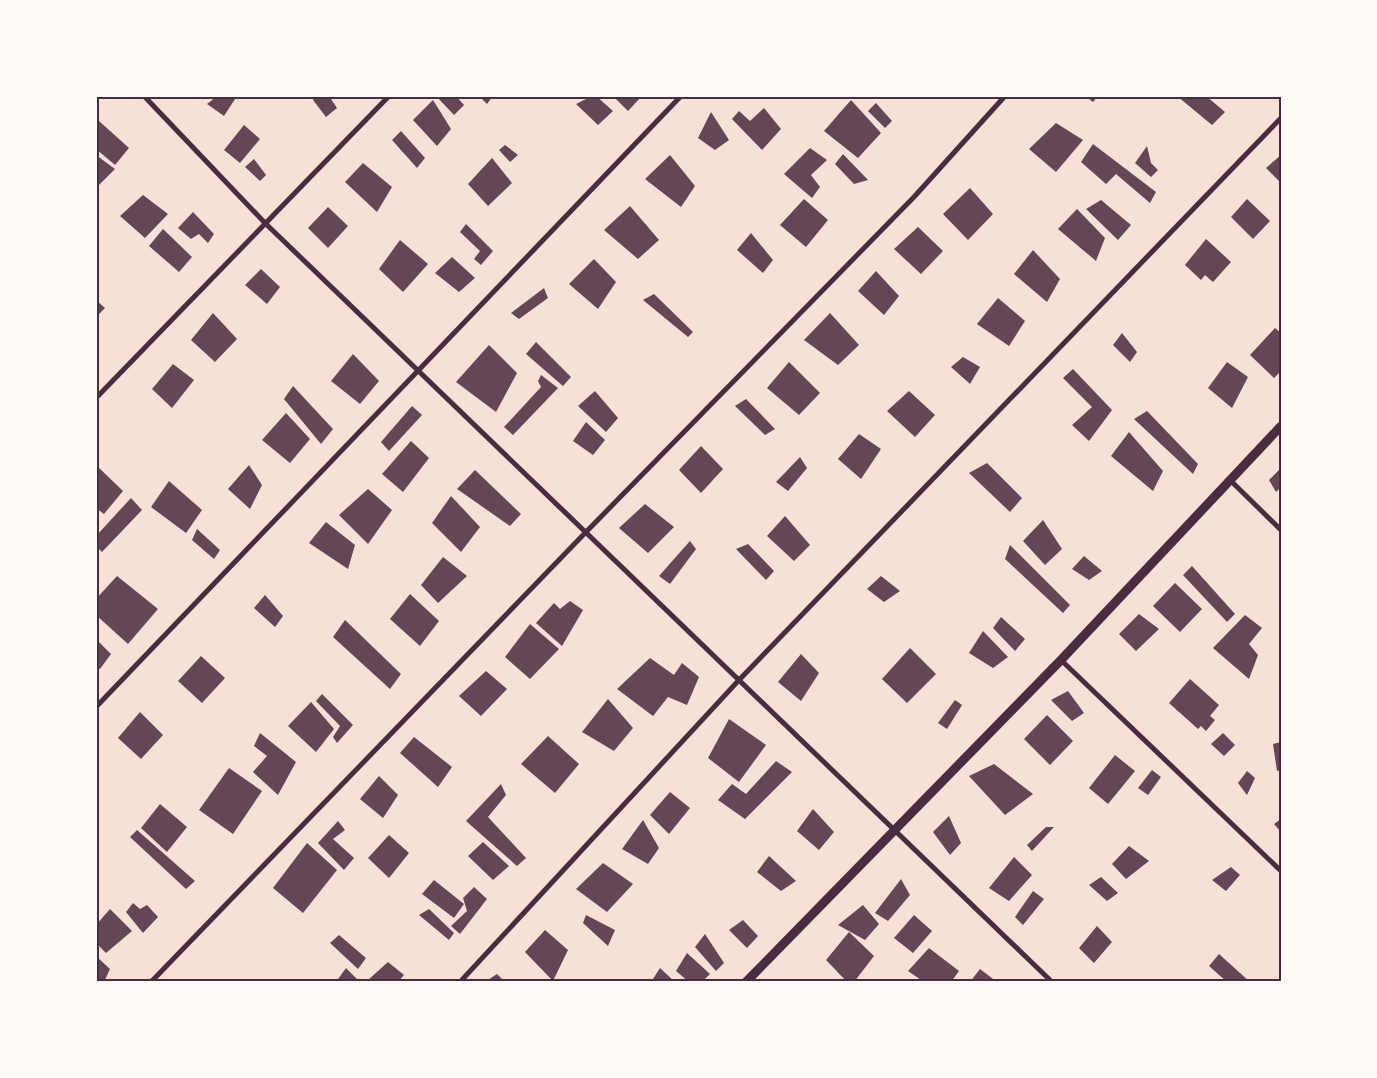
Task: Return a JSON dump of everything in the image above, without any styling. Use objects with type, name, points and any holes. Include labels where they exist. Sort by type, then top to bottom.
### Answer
[{"type":"street","points":[[144,96],[265,223],[1052,982]]},
{"type":"street","points":[[96,398],[389,96]]},
{"type":"street","points":[[96,707],[681,96]]},
{"type":"street","points":[[152,982],[586,532],[914,197],[1005,96]]},
{"type":"street","points":[[460,982],[739,680],[1281,118]]},
{"type":"street","points":[[746,982],[1061,660],[1281,426]]},
{"type":"street","points":[[1230,480],[1281,530]]},
{"type":"street","points":[[1061,660],[1281,871]]},
{"type":"building","points":[[217,96],[237,96],[224,116],[207,104]]},
{"type":"building","points":[[315,96],[329,96],[337,108],[326,117],[313,100]]},
{"type":"building","points":[[436,96],[456,96],[464,105],[454,115]]},
{"type":"building","points":[[479,96],[493,96],[487,104]]},
{"type":"building","points":[[596,96],[613,111],[598,125],[576,104]]},
{"type":"building","points":[[613,96],[642,96],[628,111]]},
{"type":"building","points":[[1085,96],[1098,96],[1093,102]]},
{"type":"building","points":[[1177,96],[1206,96],[1225,112],[1212,125]]},
{"type":"building","points":[[433,100],[451,129],[437,146],[413,120]]},
{"type":"building","points":[[851,100],[881,133],[858,158],[824,131]]},
{"type":"building","points":[[876,103],[892,121],[885,128],[868,111]]},
{"type":"building","points":[[764,108],[781,129],[762,150],[732,119],[739,111],[750,121]]},
{"type":"building","points":[[711,112],[729,140],[715,150],[698,138]]},
{"type":"building","points":[[99,121],[129,148],[115,165],[96,149],[96,123]]},
{"type":"building","points":[[1056,123],[1083,140],[1056,172],[1029,149]]},
{"type":"building","points":[[244,125],[260,139],[240,163],[224,150]]},
{"type":"building","points":[[401,131],[425,158],[417,168],[392,140]]},
{"type":"building","points":[[1093,144],[1156,192],[1150,203],[1116,174],[1106,184],[1081,162]]},
{"type":"building","points":[[505,145],[518,155],[510,162],[499,150]]},
{"type":"building","points":[[1147,146],[1151,163],[1158,170],[1151,177],[1135,163]]},
{"type":"building","points":[[810,148],[827,160],[811,175],[820,187],[812,198],[784,174]]},
{"type":"building","points":[[843,154],[868,180],[854,184],[835,164]]},
{"type":"building","points":[[96,155],[115,169],[96,188]]},
{"type":"building","points":[[670,155],[695,186],[681,207],[645,179]]},
{"type":"building","points":[[1281,155],[1281,183],[1266,168]]},
{"type":"building","points":[[492,158],[512,183],[488,206],[468,184]]},
{"type":"building","points":[[254,159],[266,175],[260,181],[245,167]]},
{"type":"building","points":[[363,163],[392,187],[377,212],[345,182]]},
{"type":"building","points":[[970,188],[993,214],[968,240],[943,214]]},
{"type":"building","points":[[143,195],[168,214],[145,238],[120,216]]},
{"type":"building","points":[[804,199],[828,220],[806,247],[780,225]]},
{"type":"building","points":[[1247,199],[1270,221],[1253,239],[1231,217]]},
{"type":"building","points":[[1101,200],[1131,225],[1118,240],[1086,209]]},
{"type":"building","points":[[630,206],[659,240],[638,259],[604,230]]},
{"type":"building","points":[[328,207],[348,226],[328,248],[308,228]]},
{"type":"building","points":[[1077,209],[1105,238],[1096,261],[1058,229]]},
{"type":"building","points":[[193,212],[214,234],[208,243],[199,234],[191,239],[178,228]]},
{"type":"building","points":[[466,224],[493,251],[481,265],[474,259],[480,251],[460,232]]},
{"type":"building","points":[[918,227],[943,251],[921,274],[894,249]]},
{"type":"building","points":[[163,229],[192,257],[179,272],[149,246]]},
{"type":"building","points":[[751,233],[773,260],[763,273],[737,250]]},
{"type":"building","points":[[1206,239],[1231,262],[1213,282],[1205,275],[1201,280],[1185,265]]},
{"type":"building","points":[[400,240],[428,264],[403,292],[379,269]]},
{"type":"building","points":[[1033,250],[1060,279],[1047,302],[1014,274]]},
{"type":"building","points":[[452,257],[475,278],[459,292],[435,273]]},
{"type":"building","points":[[594,259],[616,282],[598,309],[569,284]]},
{"type":"building","points":[[261,269],[280,287],[267,304],[245,285]]},
{"type":"building","points":[[876,271],[899,296],[884,315],[858,291]]},
{"type":"building","points":[[544,288],[548,298],[519,319],[511,313]]},
{"type":"building","points":[[654,294],[693,332],[688,337],[643,300]]},
{"type":"building","points":[[998,298],[1025,321],[1009,346],[977,324]]},
{"type":"building","points":[[96,300],[105,308],[96,317]]},
{"type":"building","points":[[213,313],[237,339],[215,362],[191,340]]},
{"type":"building","points":[[830,313],[859,345],[838,365],[804,340]]},
{"type":"building","points":[[1275,328],[1281,333],[1281,371],[1274,378],[1250,355]]},
{"type":"building","points":[[1122,333],[1137,352],[1130,362],[1113,345]]},
{"type":"building","points":[[536,342],[571,377],[563,386],[526,354]]},
{"type":"building","points":[[489,345],[517,373],[496,412],[456,382]]},
{"type":"building","points":[[353,354],[379,381],[360,404],[331,381]]},
{"type":"building","points":[[963,357],[980,367],[970,384],[951,367]]},
{"type":"building","points":[[789,362],[820,393],[799,415],[767,388]]},
{"type":"building","points":[[1227,362],[1248,377],[1232,408],[1208,388]]},
{"type":"building","points":[[173,364],[194,380],[172,408],[152,389]]},
{"type":"building","points":[[1073,369],[1112,410],[1089,441],[1072,425],[1092,407],[1063,378]]},
{"type":"building","points":[[541,375],[558,388],[513,435],[504,427],[541,387],[538,381]]},
{"type":"building","points":[[293,386],[333,429],[321,444],[284,399]]},
{"type":"building","points":[[595,391],[618,418],[606,432],[578,406]]},
{"type":"building","points":[[909,391],[935,415],[915,437],[887,411]]},
{"type":"building","points":[[746,399],[775,429],[765,435],[735,406]]},
{"type":"building","points":[[412,406],[422,415],[389,451],[381,442]]},
{"type":"building","points":[[1147,411],[1198,464],[1193,474],[1134,419]]},
{"type":"building","points":[[286,413],[310,439],[290,463],[262,440]]},
{"type":"building","points":[[586,422],[605,440],[593,455],[573,441]]},
{"type":"building","points":[[1129,432],[1163,471],[1153,491],[1111,456]]},
{"type":"building","points":[[859,434],[881,449],[861,479],[838,459]]},
{"type":"building","points":[[411,441],[429,458],[403,492],[382,474]]},
{"type":"building","points":[[701,446],[723,469],[701,493],[679,470]]},
{"type":"building","points":[[800,457],[807,468],[788,491],[776,482]]},
{"type":"building","points":[[987,463],[1022,498],[1010,512],[969,473]]},
{"type":"building","points":[[96,465],[123,491],[104,514],[96,508]]},
{"type":"building","points":[[249,465],[262,485],[250,509],[228,489]]},
{"type":"building","points":[[1281,468],[1281,487],[1276,492],[1269,480]]},
{"type":"building","points":[[475,470],[521,514],[510,526],[457,489]]},
{"type":"building","points":[[169,481],[202,510],[186,533],[151,507]]},
{"type":"building","points":[[368,489],[392,510],[368,544],[339,515]]},
{"type":"building","points":[[451,496],[480,527],[461,552],[432,523]]},
{"type":"building","points":[[131,498],[142,510],[102,552],[96,546],[96,536]]},
{"type":"building","points":[[645,504],[674,527],[648,553],[619,528]]},
{"type":"building","points":[[785,516],[810,545],[794,561],[767,536]]},
{"type":"building","points":[[1043,520],[1062,549],[1045,565],[1023,541]]},
{"type":"building","points":[[326,522],[355,545],[348,569],[309,543]]},
{"type":"building","points":[[197,529],[220,550],[214,559],[192,540]]},
{"type":"building","points":[[690,541],[696,549],[670,584],[659,576]]},
{"type":"building","points":[[748,544],[774,571],[766,580],[736,549]]},
{"type":"building","points":[[1010,545],[1070,605],[1063,613],[1005,559]]},
{"type":"building","points":[[1084,556],[1102,571],[1089,580],[1072,569]]},
{"type":"building","points":[[443,557],[467,576],[438,603],[421,585]]},
{"type":"building","points":[[1192,566],[1235,614],[1227,622],[1183,575]]},
{"type":"building","points":[[117,576],[158,609],[128,644],[96,615],[96,599]]},
{"type":"building","points":[[881,576],[900,591],[884,602],[867,589]]},
{"type":"building","points":[[1175,583],[1202,609],[1180,632],[1153,606]]},
{"type":"building","points":[[410,594],[439,621],[420,646],[390,619]]},
{"type":"building","points":[[265,595],[283,616],[275,627],[254,608]]},
{"type":"building","points":[[570,601],[583,610],[562,646],[536,623],[554,603],[560,609]]},
{"type":"building","points":[[1139,614],[1159,629],[1136,651],[1119,634]]},
{"type":"building","points":[[1245,615],[1262,628],[1249,644],[1258,655],[1249,679],[1213,648]]},
{"type":"building","points":[[1001,617],[1025,639],[1015,651],[993,628]]},
{"type":"building","points":[[345,620],[401,674],[390,689],[333,637]]},
{"type":"building","points":[[530,624],[559,649],[530,679],[505,657]]},
{"type":"building","points":[[983,631],[1008,657],[993,668],[969,653]]},
{"type":"building","points":[[96,639],[111,654],[100,669],[96,666]]},
{"type":"building","points":[[910,648],[936,674],[907,703],[882,679]]},
{"type":"building","points":[[801,654],[819,673],[801,701],[778,682]]},
{"type":"building","points":[[201,656],[225,678],[202,703],[178,681]]},
{"type":"building","points":[[650,658],[674,675],[682,663],[699,677],[687,705],[668,697],[653,716],[617,689]]},
{"type":"building","points":[[486,671],[507,689],[481,716],[459,696]]},
{"type":"building","points":[[1190,679],[1219,705],[1210,716],[1215,720],[1206,731],[1201,726],[1198,729],[1169,703]]},
{"type":"building","points":[[1068,691],[1084,713],[1072,721],[1051,700]]},
{"type":"building","points":[[322,694],[353,725],[337,743],[333,737],[340,726],[316,701]]},
{"type":"building","points":[[608,699],[633,728],[614,751],[582,732]]},
{"type":"building","points":[[955,700],[962,705],[947,729],[938,723]]},
{"type":"building","points":[[311,702],[334,729],[316,752],[288,726]]},
{"type":"building","points":[[140,712],[163,735],[141,759],[118,738]]},
{"type":"building","points":[[1047,715],[1073,741],[1050,765],[1024,739]]},
{"type":"building","points":[[729,719],[766,745],[739,782],[708,758]]},
{"type":"building","points":[[260,733],[296,762],[278,795],[253,772],[267,756],[254,746]]},
{"type":"building","points":[[1223,733],[1235,745],[1224,756],[1211,744]]},
{"type":"building","points":[[548,736],[579,764],[555,793],[521,764]]},
{"type":"building","points":[[414,737],[452,767],[438,787],[400,753]]},
{"type":"building","points":[[1281,742],[1281,770],[1277,771],[1273,744]]},
{"type":"building","points":[[1115,755],[1135,771],[1108,804],[1089,788]]},
{"type":"building","points":[[776,761],[792,772],[745,819],[718,800],[732,784],[746,794]]},
{"type":"building","points":[[994,764],[1033,794],[1005,815],[969,776]]},
{"type":"building","points":[[229,768],[262,791],[233,834],[199,810]]},
{"type":"building","points":[[1152,770],[1161,777],[1148,795],[1138,788]]},
{"type":"building","points":[[1247,771],[1255,778],[1247,795],[1238,783]]},
{"type":"building","points":[[379,776],[398,795],[383,818],[360,799]]},
{"type":"building","points":[[501,784],[506,795],[488,817],[526,858],[517,866],[466,821]]},
{"type":"building","points":[[670,792],[690,808],[669,834],[650,815]]},
{"type":"building","points":[[160,804],[187,827],[167,852],[141,828]]},
{"type":"building","points":[[813,809],[834,832],[819,850],[797,831]]},
{"type":"building","points":[[949,816],[961,843],[950,855],[933,832]]},
{"type":"building","points":[[1281,819],[1281,832],[1274,824]]},
{"type":"building","points":[[643,820],[659,848],[648,864],[622,849]]},
{"type":"building","points":[[338,821],[345,830],[333,839],[354,858],[344,870],[318,843]]},
{"type":"building","points":[[1046,827],[1054,827],[1032,851],[1027,845]]},
{"type":"building","points":[[137,830],[195,881],[186,889],[130,837]]},
{"type":"building","points":[[389,835],[409,853],[389,878],[368,858]]},
{"type":"building","points":[[483,842],[509,866],[493,880],[468,856]]},
{"type":"building","points":[[307,843],[337,870],[303,913],[273,888]]},
{"type":"building","points":[[1129,846],[1149,861],[1126,879],[1112,864]]},
{"type":"building","points":[[769,856],[796,881],[781,891],[757,872]]},
{"type":"building","points":[[1014,857],[1032,875],[1009,901],[989,888]]},
{"type":"building","points":[[603,863],[633,884],[607,912],[576,889]]},
{"type":"building","points":[[1231,867],[1240,875],[1226,891],[1212,880]]},
{"type":"building","points":[[1101,877],[1118,893],[1107,901],[1089,885]]},
{"type":"building","points":[[901,879],[910,895],[888,921],[875,913]]},
{"type":"building","points":[[434,880],[464,904],[454,918],[422,894]]},
{"type":"building","points":[[474,887],[487,899],[460,934],[451,926],[467,911],[463,898]]},
{"type":"building","points":[[1033,891],[1044,899],[1023,925],[1015,917]]},
{"type":"building","points":[[133,903],[140,909],[147,905],[158,917],[143,933],[126,912]]},
{"type":"building","points":[[863,905],[879,924],[865,940],[838,925]]},
{"type":"building","points":[[110,909],[132,931],[106,953],[96,943],[96,925]]},
{"type":"building","points":[[429,909],[454,933],[449,940],[419,915]]},
{"type":"building","points":[[586,915],[615,930],[608,946],[583,923]]},
{"type":"building","points":[[914,915],[932,931],[913,953],[894,938]]},
{"type":"building","points":[[743,920],[758,936],[747,948],[729,930]]},
{"type":"building","points":[[1097,926],[1112,942],[1094,963],[1079,948]]},
{"type":"building","points":[[545,930],[568,950],[553,981],[525,952]]},
{"type":"building","points":[[849,932],[874,956],[854,982],[847,982],[826,960]]},
{"type":"building","points":[[705,934],[724,963],[716,971],[695,947]]},
{"type":"building","points":[[339,935],[366,958],[358,969],[330,943]]},
{"type":"building","points":[[929,948],[959,971],[951,982],[924,982],[908,971]]},
{"type":"building","points":[[687,953],[710,974],[702,982],[689,982],[676,971]]},
{"type":"building","points":[[1219,954],[1250,982],[1227,982],[1209,966]]},
{"type":"building","points":[[96,956],[110,969],[104,982],[96,982]]},
{"type":"building","points":[[388,962],[404,975],[398,982],[368,980]]},
{"type":"building","points":[[346,968],[360,982],[336,982]]},
{"type":"building","points":[[660,968],[675,982],[651,982]]},
{"type":"building","points":[[980,969],[997,982],[970,982]]},
{"type":"building","points":[[497,974],[505,982],[485,982]]}]
